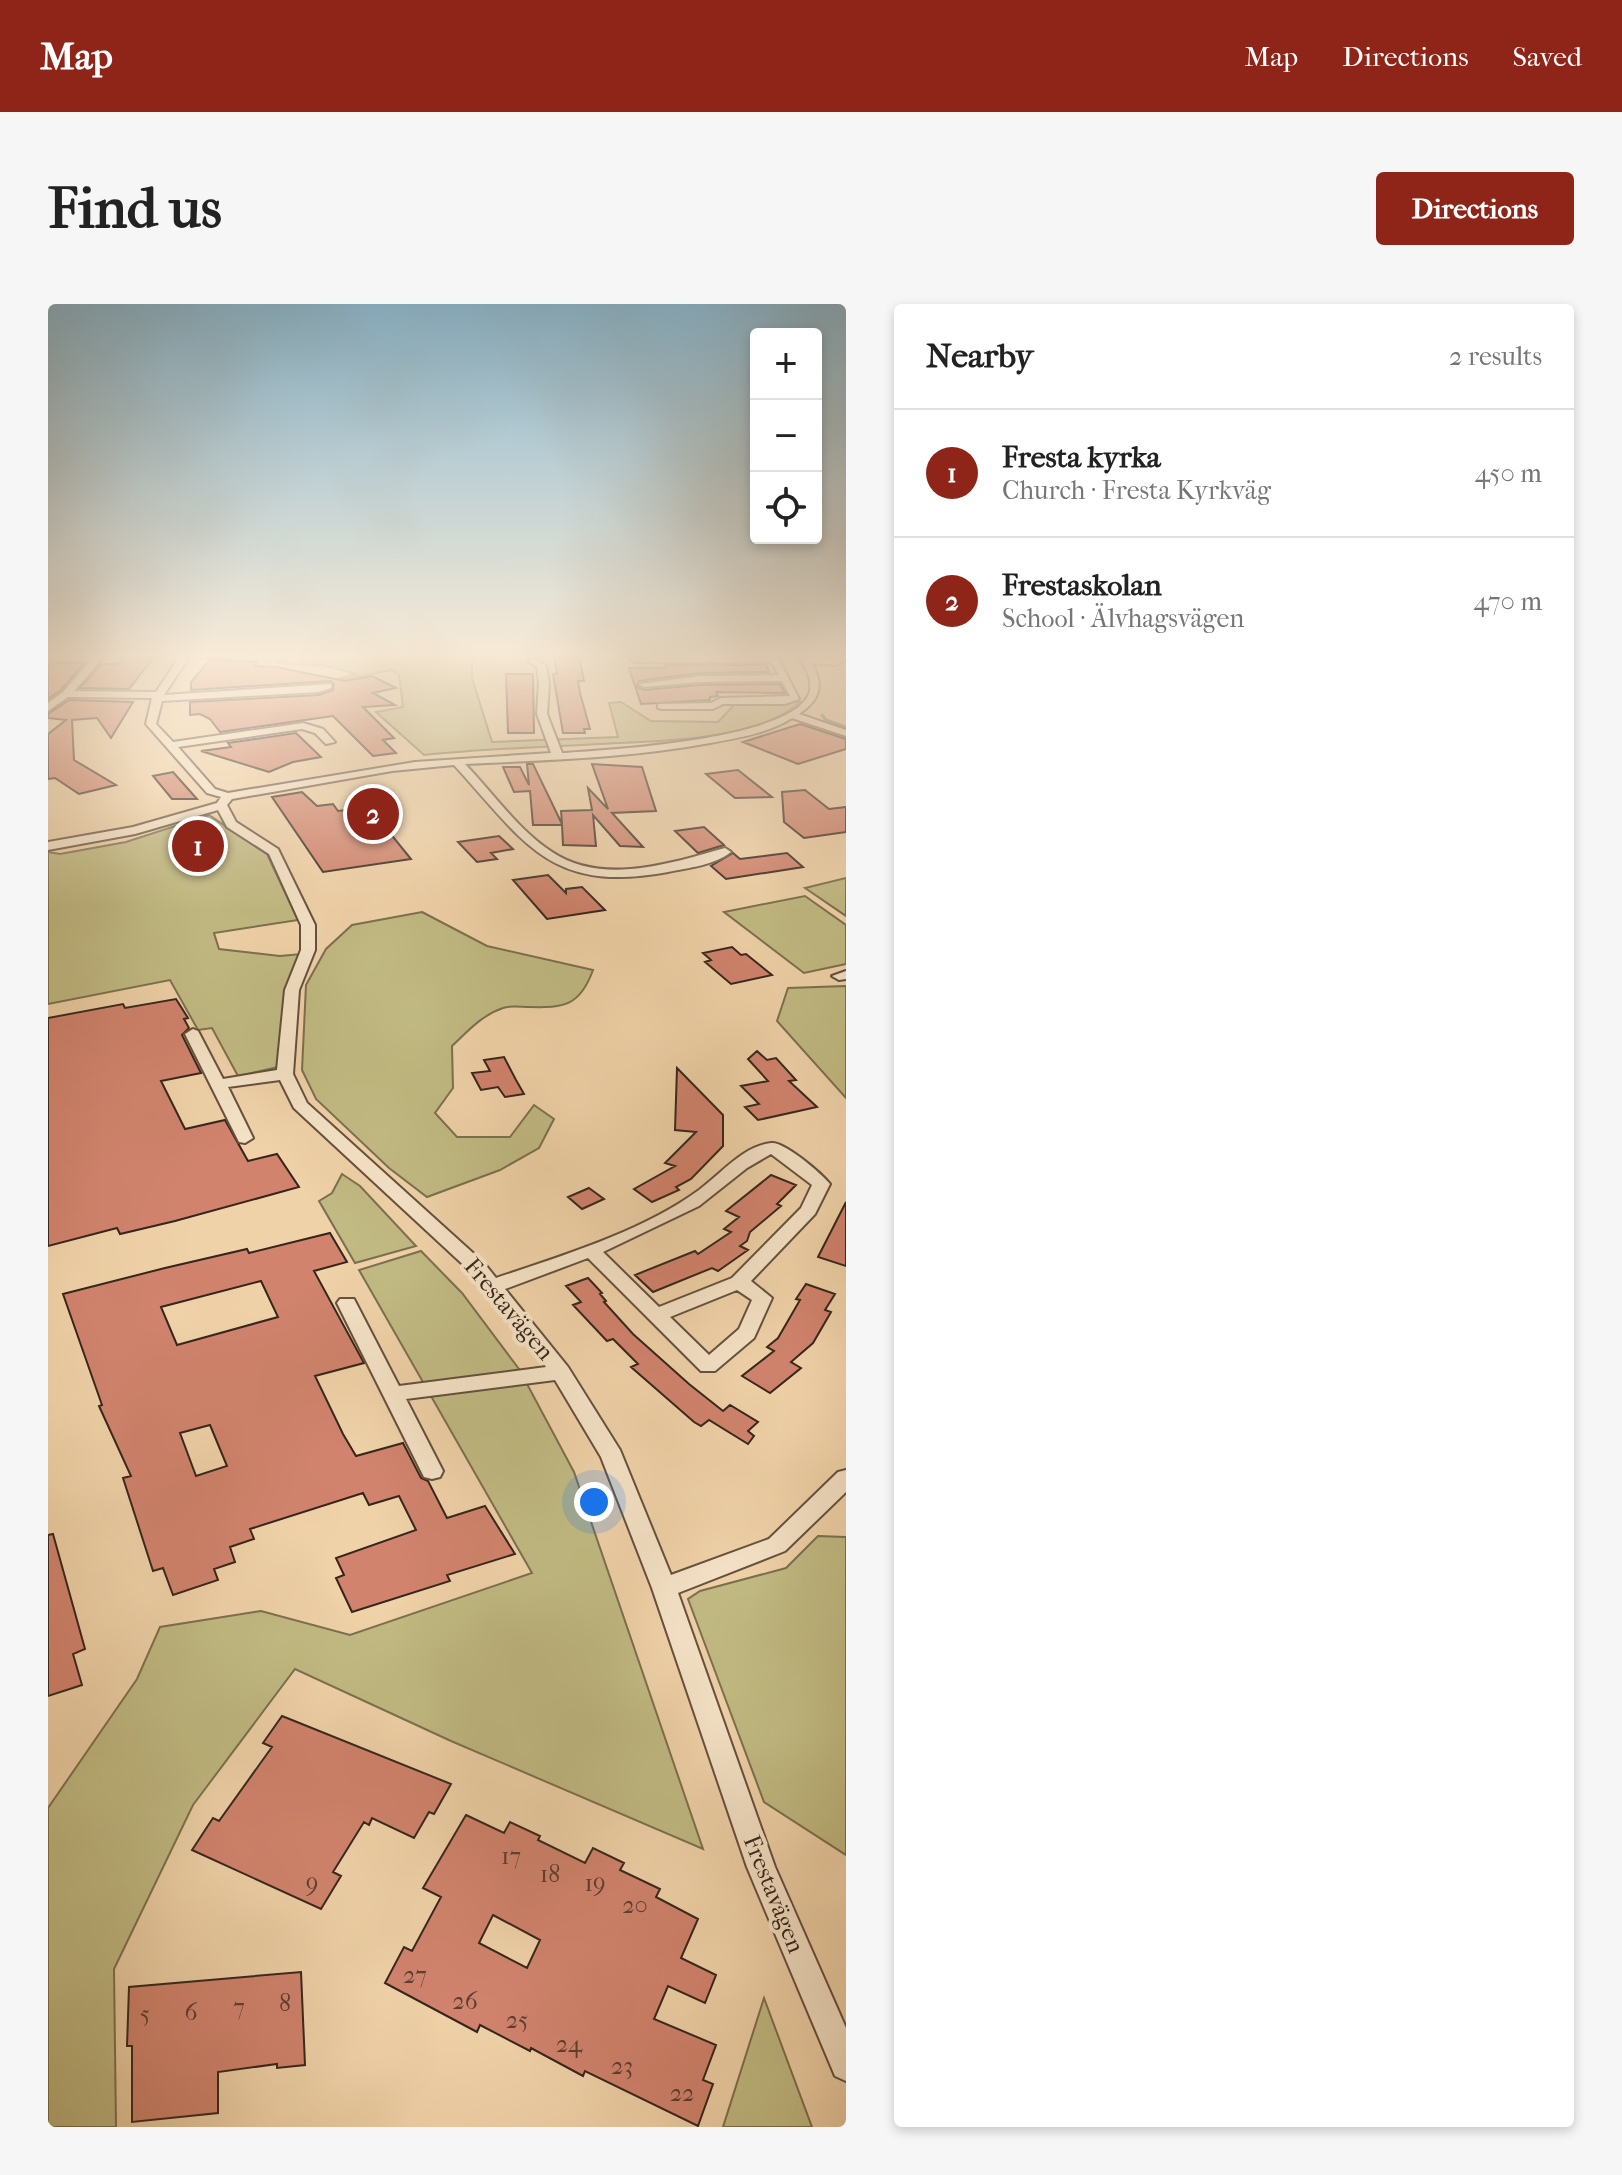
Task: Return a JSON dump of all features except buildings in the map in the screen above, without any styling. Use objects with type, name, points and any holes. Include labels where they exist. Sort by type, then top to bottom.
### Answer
[{"type":"street","points":[[166,739],[211,791],[224,801],[231,824],[274,852],[308,925],[308,950],[292,990],[285,1074],[219,1084]]},
{"type":"street","points":[[172,745],[213,739]]},
{"type":"street","points":[[327,739],[330,742]]},
{"type":"street","points":[[551,739],[557,755]]},
{"type":"street","points":[[48,846],[135,830],[224,801],[456,761],[680,746],[718,739]]},
{"type":"street","points":[[456,761],[547,856],[579,869],[629,873],[712,858],[725,852]]},
{"type":"street","points":[[193,1034],[245,1138]]},
{"type":"street","name":"Frestavägen","points":[[285,1074],[300,1105],[414,1207],[494,1286],[561,1372],[612,1456],[664,1588],[761,1867],[846,2065]]},
{"type":"street","points":[[494,1286],[592,1252],[648,1227],[703,1196],[756,1152],[773,1147],[821,1184],[809,1210],[739,1282],[654,1316]]},
{"type":"street","points":[[592,1252],[708,1366],[747,1333],[762,1298],[739,1282]]},
{"type":"street","points":[[347,1303],[432,1471]]},
{"type":"street","points":[[392,1394],[561,1372]]},
{"type":"street","points":[[664,1588],[777,1545],[846,1478]]},
{"type":"shaded area","points":[[406,739],[491,739],[492,742],[683,739],[651,742],[424,755]]},
{"type":"shaded area","points":[[209,815],[267,854],[298,920],[214,933],[219,949],[280,956],[301,954],[278,1067],[238,1076],[212,1028],[198,1030],[170,980],[48,1004],[48,852],[60,854],[126,842]]},
{"type":"shaded area","points":[[846,878],[846,916],[805,888]]},
{"type":"shaded area","points":[[805,896],[846,925],[846,964],[804,973],[724,912]]},
{"type":"shaded area","points":[[422,912],[487,946],[593,970],[582,991],[569,1002],[552,1007],[513,1006],[495,1011],[452,1046],[453,1088],[435,1113],[457,1137],[510,1137],[534,1105],[554,1119],[539,1148],[500,1170],[427,1197],[389,1168],[316,1099],[302,1070],[306,985],[326,949],[352,925]]},
{"type":"shaded area","points":[[846,986],[846,1098],[777,1021],[788,988]]},
{"type":"shaded area","points":[[342,1174],[360,1186],[416,1246],[355,1263],[319,1201],[332,1193]]},
{"type":"shaded area","points":[[421,1251],[462,1293],[519,1369],[574,1472],[703,1849],[451,1741],[295,1669],[193,1805],[114,1969],[116,2127],[48,2127],[48,1808],[137,1679],[160,1627],[261,1611],[350,1635],[532,1573],[359,1270]]},
{"type":"shaded area","points":[[818,1536],[846,1537],[846,1855],[764,1802],[688,1599],[700,1591],[786,1568]]},
{"type":"shaded area","points":[[764,1998],[812,2127],[723,2127]]},
{"type":"place","name":"Frestaskolan","points":[[373,814]]},
{"type":"place","name":"Fresta kyrka","points":[[198,846]]}]
